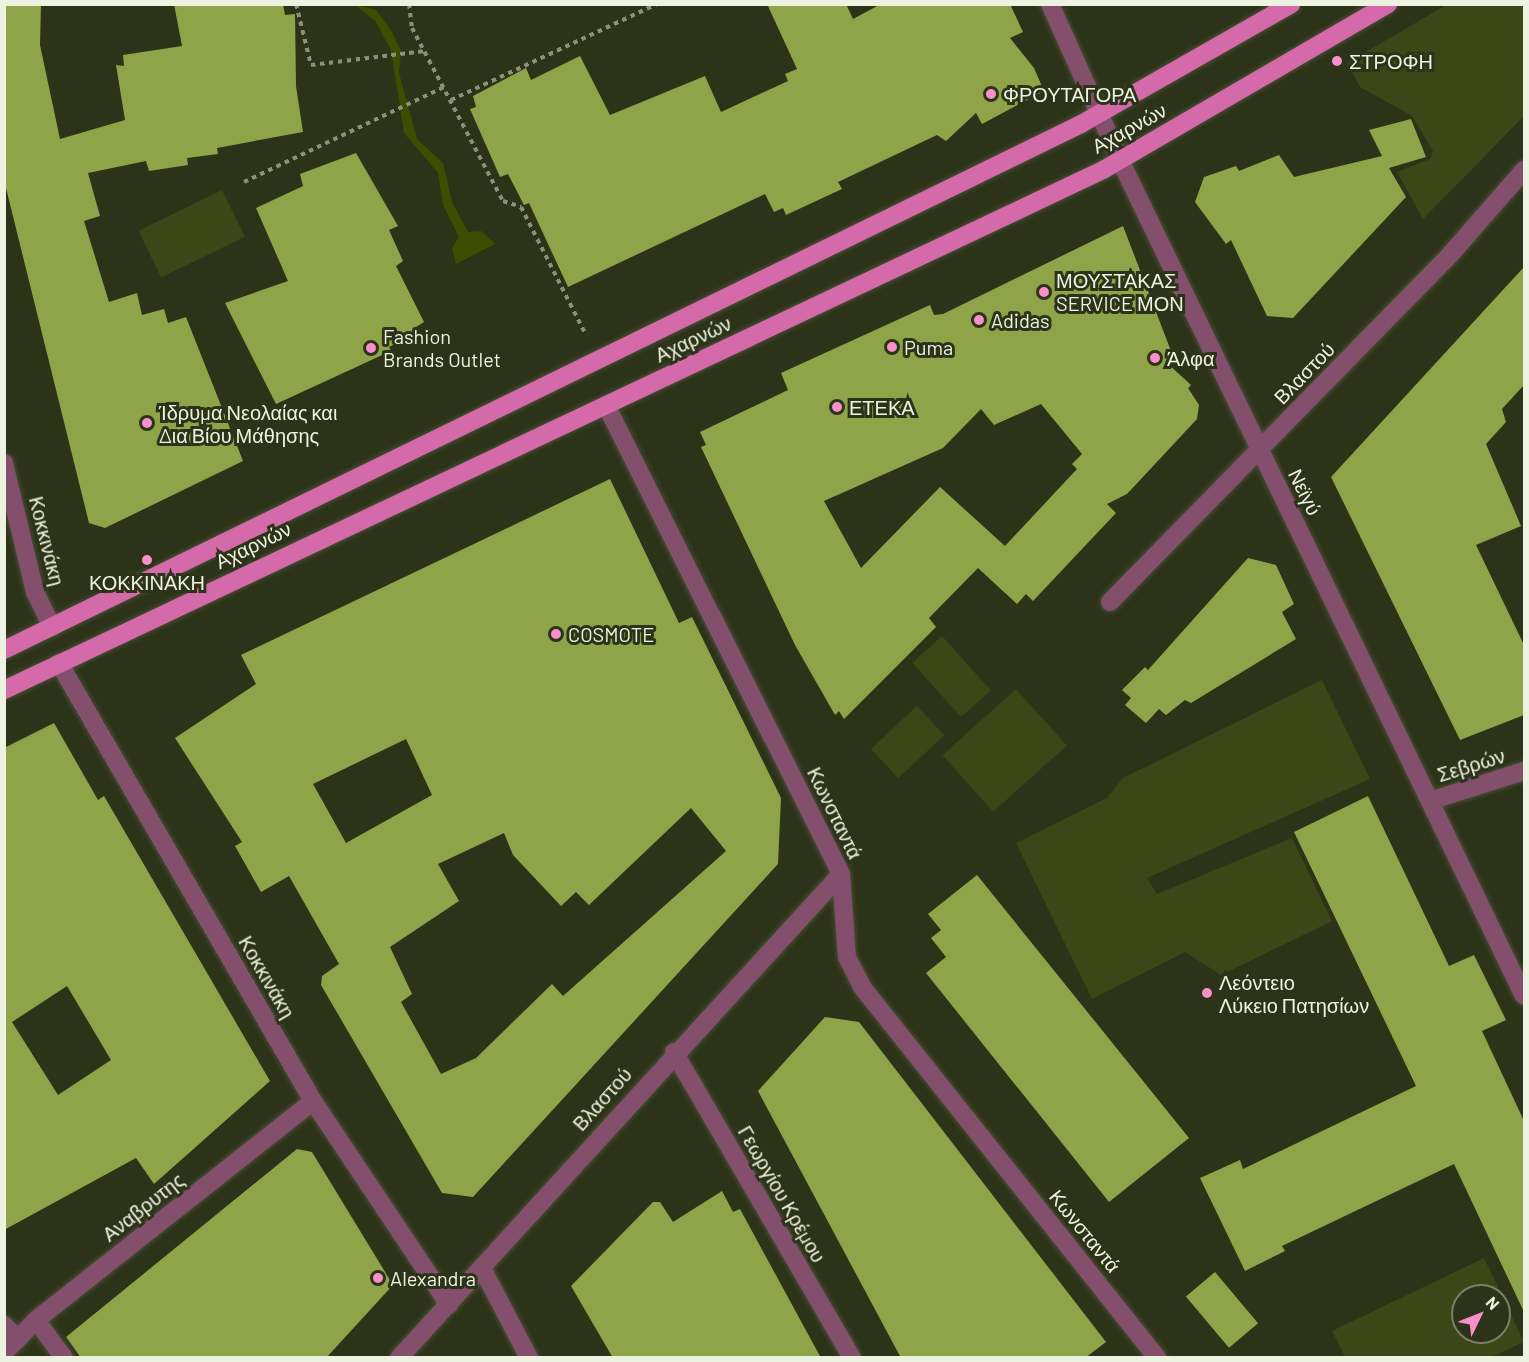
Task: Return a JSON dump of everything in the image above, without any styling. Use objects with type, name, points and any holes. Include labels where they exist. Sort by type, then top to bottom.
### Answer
[{"type":"main road","name":"Αχαρνών","points":[[4,650],[601,362],[1098,115],[1291,4]]},
{"type":"main road","name":"Αχαρνών","points":[[4,690],[1120,160],[1388,4]]},
{"type":"street","name":"Νεϊγύ","points":[[1050,4],[1098,115],[1524,996]]},
{"type":"street","name":"Βλαστού","points":[[1110,602],[1449,256],[1524,170]]},
{"type":"street","name":"Κωνσταντά","points":[[606,405],[841,874],[847,957],[862,987],[1157,1358]]},
{"type":"street","name":"Κοκκινάκη","points":[[4,463],[35,592],[52,627]]},
{"type":"street","name":"Κοκκινάκη","points":[[59,663],[313,1101],[448,1305]]},
{"type":"street","name":"Σεβρών","points":[[1430,801],[1524,771]]},
{"type":"street","name":"Βλαστού","points":[[399,1358],[674,1052],[841,874]]},
{"type":"street","name":"Γεωργίου Κρέμου","points":[[674,1052],[852,1358]]},
{"type":"street","name":"Αναβρυτης","points":[[4,1353],[36,1320],[313,1101]]},
{"type":"street","points":[[482,1268],[529,1358]]},
{"type":"street","points":[[36,1320],[64,1358]]},
{"type":"street","points":[[4,1325],[18,1339]]},
{"type":"path","points":[[296,4],[311,65],[425,51]]},
{"type":"path","points":[[409,4],[412,28],[452,100],[503,201],[521,207],[601,362]]},
{"type":"path","points":[[452,100],[657,4]]},
{"type":"path","points":[[244,182],[444,87]]},
{"type":"shaded area","points":[[1448,4],[1524,5],[1524,116],[1423,219],[1397,172],[1430,159],[1433,151],[1412,116],[1360,87],[1347,63]]},
{"type":"shaded area","points":[[356,5],[376,10],[391,30],[401,51],[399,73],[417,139],[443,163],[452,202],[468,232],[481,231],[495,244],[456,264],[452,248],[459,237],[443,205],[438,173],[404,133],[391,50],[376,22]]},
{"type":"shaded area","points":[[222,190],[245,237],[161,278],[138,231]]},
{"type":"shaded area","points":[[942,636],[991,690],[961,717],[912,663]]},
{"type":"shaded area","points":[[1322,680],[1370,779],[1147,878],[1157,894],[1292,838],[1332,921],[1221,975],[1185,952],[1092,999],[1016,843],[1107,798],[1123,778]]},
{"type":"shaded area","points":[[1016,689],[1067,745],[993,812],[942,755]]},
{"type":"shaded area","points":[[917,706],[944,735],[898,778],[871,749]]},
{"type":"shaded area","points":[[1484,1258],[1496,1284],[1451,1284],[1451,1344],[1511,1344],[1511,1315],[1524,1342],[1491,1357],[1345,1357],[1332,1331]]},
{"type":"building","points":[[4,4],[41,4],[40,45],[60,139],[125,120],[116,65],[124,66],[123,55],[182,46],[174,4],[283,4],[285,15],[295,14],[296,86],[303,132],[217,148],[218,154],[187,158],[188,165],[149,171],[146,161],[88,173],[100,216],[84,221],[109,302],[137,293],[142,315],[164,309],[168,323],[186,317],[243,461],[105,528],[89,523],[4,180]]},
{"type":"building","points":[[767,4],[846,4],[853,19],[881,4],[1010,4],[1023,32],[1010,38],[1034,68],[1044,91],[982,124],[976,113],[946,141],[937,135],[838,182],[842,189],[786,215],[783,208],[774,212],[765,194],[568,287],[529,203],[524,205],[508,174],[500,177],[470,109],[476,107],[473,96],[526,68],[531,80],[580,56],[610,115],[705,76],[721,112],[788,81],[785,74],[797,69]]},
{"type":"building","points":[[1411,119],[1426,157],[1389,168],[1406,197],[1293,318],[1267,316],[1231,240],[1226,244],[1195,202],[1204,177],[1236,166],[1239,171],[1279,155],[1294,177],[1382,156],[1369,130]]},
{"type":"building","points":[[356,153],[398,226],[389,230],[403,261],[396,266],[424,322],[416,327],[419,332],[389,347],[391,351],[276,404],[225,303],[288,281],[256,208],[303,186],[300,174]]},
{"type":"building","points":[[1123,226],[1171,351],[1166,362],[1191,385],[1188,388],[1199,405],[1197,419],[1127,494],[1107,504],[1116,513],[1033,601],[1026,594],[1017,604],[978,568],[929,618],[936,627],[844,719],[839,711],[835,715],[795,645],[701,447],[706,445],[700,432],[788,390],[781,373],[930,305],[934,315],[943,314]],"holes":[[[1041,404],[1082,454],[1072,464],[1077,469],[1005,546],[940,487],[861,568],[824,501],[943,448],[981,409],[994,425]]]},
{"type":"building","points":[[1524,267],[1524,385],[1502,409],[1506,422],[1486,444],[1521,526],[1476,545],[1524,645],[1524,715],[1460,740],[1331,477]]},
{"type":"building","points":[[610,479],[679,623],[692,617],[781,798],[778,864],[473,1197],[442,1193],[321,985],[322,976],[339,964],[289,876],[261,892],[235,846],[242,842],[175,738],[256,684],[241,655]],"holes":[[[406,739],[432,795],[346,843],[313,784]],[[691,808],[726,851],[563,996],[552,984],[476,1058],[441,1074],[401,1002],[412,994],[390,947],[459,901],[438,864],[504,833],[513,855],[561,906],[576,892],[589,905]]]},
{"type":"building","points":[[1248,558],[1276,565],[1294,604],[1282,612],[1296,639],[1191,703],[1185,700],[1166,715],[1159,709],[1146,723],[1125,705],[1131,698],[1122,690],[1145,667],[1148,670]]},
{"type":"building","points":[[54,723],[98,800],[104,796],[270,1081],[154,1184],[136,1158],[4,1230],[4,748]],"holes":[[[67,986],[111,1060],[58,1095],[12,1022]]]},
{"type":"building","points":[[1368,796],[1449,966],[1474,955],[1506,1020],[1482,1031],[1524,1121],[1524,1312],[1454,1164],[1282,1246],[1285,1251],[1245,1271],[1200,1178],[1240,1160],[1243,1169],[1416,1086],[1294,832]]},
{"type":"building","points":[[977,875],[1189,1138],[1109,1202],[926,973],[946,957],[931,938],[941,930],[928,914]]},
{"type":"building","points":[[825,1017],[859,1022],[1106,1342],[1085,1358],[901,1358],[758,1091]]},
{"type":"building","points":[[297,1149],[312,1152],[393,1285],[326,1358],[81,1358],[66,1337]]},
{"type":"building","points":[[722,1191],[733,1212],[740,1209],[821,1358],[613,1358],[571,1286],[653,1202],[660,1202],[673,1222]]},
{"type":"building","points":[[1215,1272],[1258,1323],[1229,1348],[1186,1296]]},
{"type":"place","name":"ΣΤΡΟΦΗ","points":[[1337,61]]},
{"type":"place","name":"ΦΡΟΥΤΑΓΟΡΑ","points":[[991,94]]},
{"type":"place","name":"ΜΟΥΣΤΑΚΑΣ SERVICE ΜΟΝ","points":[[1044,292]]},
{"type":"place","name":"Adidas","points":[[979,320]]},
{"type":"place","name":"Puma","points":[[892,347]]},
{"type":"place","name":"Fashion Brands Outlet","points":[[371,348]]},
{"type":"place","name":"Άλφα","points":[[1155,358]]},
{"type":"place","name":"ΕΤΕΚΑ","points":[[837,407]]},
{"type":"place","name":"Ίδρυμα Νεολαίας και Δια Βίου Μάθησης","points":[[147,423]]},
{"type":"place","name":"ΚΟΚΚΙΝΑΚΗ","points":[[147,560]]},
{"type":"place","name":"COSMOTE","points":[[556,634]]},
{"type":"place","name":"Λεόντειο Λύκειο Πατησίων","points":[[1207,993]]},
{"type":"place","name":"Alexandra","points":[[378,1278]]}]
